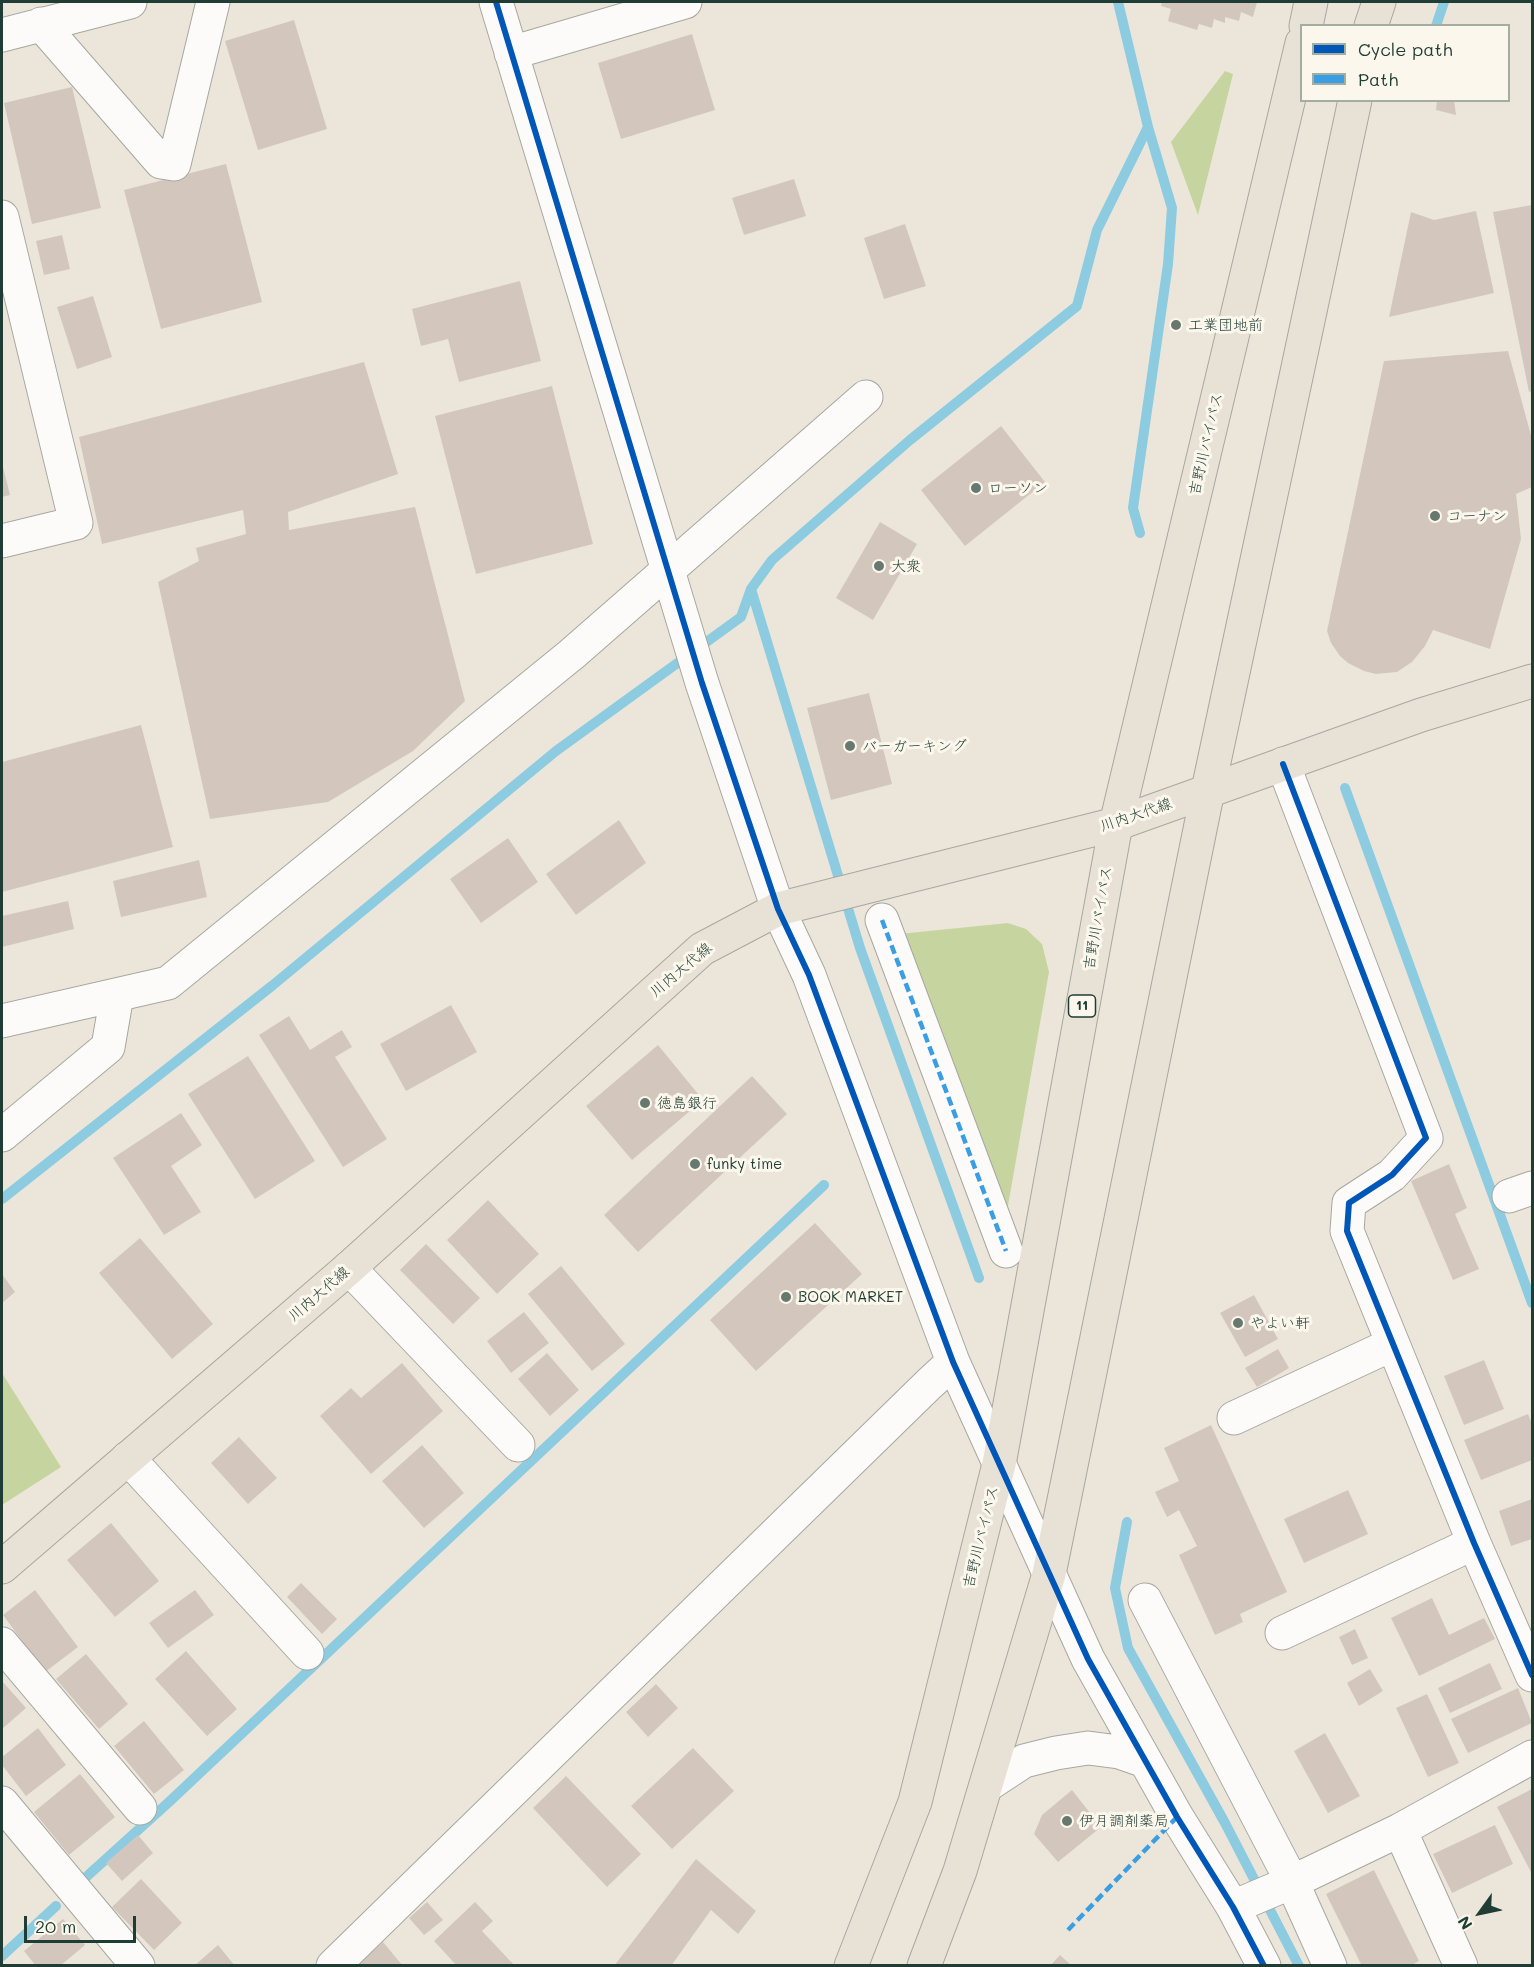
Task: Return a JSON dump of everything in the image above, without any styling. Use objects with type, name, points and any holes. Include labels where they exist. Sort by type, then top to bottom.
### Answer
[{"type":"main road","points":[[1306,24],[1311,2]]},
{"type":"main road","points":[[1372,24],[1379,2]]},
{"type":"main road","name":"吉野川バイパス","points":[[852,1965],[915,1802],[999,1464],[1116,824],[1300,51]]},
{"type":"main road","points":[[924,1965],[960,1871],[1049,1574],[1208,790],[1355,102]]},
{"type":"main road","name":"川内大代線","points":[[2,1567],[349,1268],[702,949],[778,909],[1116,824],[1421,715],[1533,681]]},
{"type":"street","points":[[2,35],[130,2]]},
{"type":"street","points":[[41,24],[161,162],[174,164],[213,2]]},
{"type":"street","points":[[496,2],[702,683],[778,909],[809,975],[953,1362],[1088,1659],[1177,1818],[1262,1895],[1330,1965]]},
{"type":"street","points":[[511,52],[685,2]]},
{"type":"street","points":[[2,217],[76,523],[2,541]]},
{"type":"street","points":[[2,1021],[168,983],[572,654],[866,397]]},
{"type":"street","points":[[1283,764],[1426,1138],[1392,1175],[1349,1203],[1347,1231],[1474,1543],[1533,1676]]},
{"type":"street","points":[[882,921],[1006,1251]]},
{"type":"street","points":[[2,1135],[108,1047],[117,995]]},
{"type":"street","points":[[349,1268],[518,1445]]},
{"type":"street","points":[[1234,1418],[1393,1344]]},
{"type":"street","points":[[333,1965],[953,1362]]},
{"type":"street","points":[[128,1458],[307,1653]]},
{"type":"street","points":[[1282,1633],[1474,1543]]},
{"type":"street","points":[[1145,1600],[1262,1895],[1264,1965]]},
{"type":"street","points":[[2,1644],[140,1808]]},
{"type":"street","points":[[986,1786],[1024,1761],[1056,1753],[1088,1748],[1119,1752],[1145,1761]]},
{"type":"street","points":[[1262,1895],[1400,1830],[1533,1757]]},
{"type":"street","points":[[2,1803],[138,1965]]},
{"type":"street","points":[[1400,1830],[1461,1965]]},
{"type":"green space","points":[[1225,71],[1233,74],[1198,215],[1171,142]]},
{"type":"green space","points":[[1008,923],[1026,929],[1042,944],[1049,972],[1006,1217],[899,934]]},
{"type":"green space","points":[[2,1373],[61,1467],[2,1505]]},
{"type":"building","points":[[1162,2],[1257,2],[1253,17],[1241,12],[1239,21],[1225,17],[1225,23],[1214,19],[1212,28],[1199,24],[1197,30],[1168,21],[1171,9],[1161,6]]},
{"type":"building","points":[[294,20],[327,129],[258,150],[225,41]]},
{"type":"building","points":[[692,34],[715,110],[621,139],[598,63]]},
{"type":"building","points":[[72,87],[101,208],[32,224],[4,103]]},
{"type":"building","points":[[1437,102],[1454,102],[1456,115],[1436,110]]},
{"type":"building","points":[[226,164],[262,302],[161,329],[124,190]]},
{"type":"building","points":[[794,179],[806,216],[744,235],[732,198]]},
{"type":"building","points":[[1532,205],[1532,391],[1529,392],[1493,212]]},
{"type":"building","points":[[1476,211],[1494,293],[1389,317],[1411,212],[1434,220]]},
{"type":"building","points":[[905,224],[926,286],[884,299],[864,238]]},
{"type":"building","points":[[62,235],[70,269],[44,275],[36,241]]},
{"type":"building","points":[[520,281],[541,361],[459,382],[448,339],[421,346],[412,309]]},
{"type":"building","points":[[93,296],[112,357],[77,369],[57,307]]},
{"type":"building","name":"コーナン","points":[[1508,351],[1532,439],[1532,487],[1516,494],[1521,539],[1490,649],[1433,630],[1425,646],[1412,662],[1397,672],[1376,674],[1364,671],[1340,656],[1331,643],[1327,631],[1384,361]]},
{"type":"building","points":[[364,362],[398,474],[288,512],[289,530],[415,507],[465,701],[413,751],[328,802],[210,819],[158,582],[199,561],[196,548],[246,534],[243,510],[102,544],[79,437]]},
{"type":"building","points":[[552,386],[593,544],[476,574],[435,416]]},
{"type":"building","points":[[1001,426],[1045,482],[965,546],[921,490]]},
{"type":"building","points":[[2,463],[10,495],[2,497]]},
{"type":"building","points":[[880,522],[917,544],[873,620],[836,598]]},
{"type":"building","name":"バーガーキング","points":[[869,693],[892,784],[831,800],[807,708]]},
{"type":"building","points":[[141,725],[173,847],[2,892],[2,762]]},
{"type":"building","points":[[619,820],[646,863],[576,915],[546,874]]},
{"type":"building","points":[[508,838],[538,882],[481,923],[450,879]]},
{"type":"building","points":[[199,860],[207,897],[121,917],[113,881]]},
{"type":"building","points":[[68,901],[74,929],[2,947],[2,916]]},
{"type":"building","points":[[451,1005],[477,1052],[406,1091],[380,1044]]},
{"type":"building","points":[[289,1016],[310,1050],[342,1030],[352,1047],[335,1057],[387,1139],[343,1167],[259,1035]]},
{"type":"building","name":"徳島銀行","points":[[658,1045],[703,1100],[632,1160],[586,1106]]},
{"type":"building","points":[[248,1056],[315,1161],[255,1199],[188,1094]]},
{"type":"building","name":"funky time","points":[[752,1076],[787,1114],[638,1252],[604,1215]]},
{"type":"building","points":[[181,1113],[202,1145],[171,1166],[201,1212],[164,1235],[113,1158]]},
{"type":"building","points":[[1449,1164],[1467,1208],[1455,1214],[1479,1269],[1453,1280],[1411,1181]]},
{"type":"building","points":[[488,1200],[539,1254],[497,1294],[447,1240]]},
{"type":"building","name":"BOOK MARKET","points":[[815,1223],[862,1274],[756,1371],[710,1320]]},
{"type":"building","points":[[140,1238],[213,1324],[172,1359],[99,1273]]},
{"type":"building","points":[[426,1244],[480,1298],[453,1324],[400,1270]]},
{"type":"building","points":[[561,1266],[625,1344],[592,1371],[528,1294]]},
{"type":"building","points":[[2,1274],[15,1292],[2,1303]]},
{"type":"building","points":[[1254,1295],[1278,1339],[1245,1357],[1220,1313]]},
{"type":"building","points":[[524,1312],[549,1343],[511,1373],[487,1341]]},
{"type":"building","points":[[1278,1349],[1289,1368],[1257,1387],[1245,1368]]},
{"type":"building","points":[[547,1353],[579,1390],[550,1416],[518,1379]]},
{"type":"building","points":[[1484,1360],[1504,1409],[1464,1425],[1444,1376]]},
{"type":"building","points":[[402,1363],[443,1411],[371,1474],[320,1416],[351,1388],[361,1398]]},
{"type":"building","points":[[1528,1414],[1532,1424],[1532,1460],[1481,1480],[1464,1440]]},
{"type":"building","points":[[1211,1425],[1287,1592],[1240,1614],[1243,1622],[1215,1635],[1179,1555],[1197,1546],[1179,1510],[1167,1517],[1155,1492],[1179,1481],[1164,1448]]},
{"type":"building","points":[[239,1437],[277,1478],[248,1504],[211,1463]]},
{"type":"building","points":[[422,1445],[464,1493],[424,1528],[382,1481]]},
{"type":"building","points":[[1348,1490],[1368,1534],[1304,1563],[1284,1519]]},
{"type":"building","points":[[1532,1499],[1532,1539],[1511,1546],[1499,1511]]},
{"type":"building","points":[[111,1523],[159,1581],[115,1617],[67,1560]]},
{"type":"building","points":[[301,1583],[337,1619],[322,1634],[287,1597]]},
{"type":"building","points":[[35,1590],[78,1647],[45,1672],[3,1615]]},
{"type":"building","points":[[195,1590],[214,1615],[168,1648],[149,1623]]},
{"type":"building","points":[[1432,1598],[1449,1635],[1484,1618],[1495,1639],[1419,1676],[1391,1618]]},
{"type":"building","points":[[1355,1629],[1368,1658],[1352,1665],[1339,1637]]},
{"type":"building","points":[[186,1651],[237,1709],[207,1736],[155,1679]]},
{"type":"building","points":[[86,1654],[128,1704],[99,1729],[56,1679]]},
{"type":"building","points":[[1490,1663],[1502,1689],[1450,1713],[1438,1688]]},
{"type":"building","points":[[1370,1669],[1383,1691],[1359,1706],[1347,1683]]},
{"type":"building","points":[[2,1681],[26,1708],[2,1729]]},
{"type":"building","points":[[656,1684],[678,1708],[648,1737],[626,1712]]},
{"type":"building","points":[[1518,1688],[1532,1723],[1468,1753],[1451,1719]]},
{"type":"building","points":[[1427,1694],[1459,1763],[1428,1777],[1396,1708]]},
{"type":"building","points":[[144,1721],[184,1770],[154,1794],[114,1746]]},
{"type":"building","points":[[38,1728],[66,1765],[26,1796],[2,1765],[2,1757]]},
{"type":"building","points":[[1325,1733],[1360,1796],[1328,1813],[1294,1751]]},
{"type":"building","points":[[693,1748],[734,1791],[672,1849],[631,1806]]},
{"type":"building","points":[[80,1774],[115,1817],[69,1855],[34,1812]]},
{"type":"building","points":[[566,1776],[641,1854],[607,1887],[533,1808]]},
{"type":"building","points":[[1532,1789],[1532,1874],[1497,1807]]},
{"type":"building","points":[[1072,1790],[1101,1827],[1058,1862],[1034,1834],[1042,1815]]},
{"type":"building","points":[[1495,1825],[1513,1864],[1452,1893],[1433,1854]]},
{"type":"building","points":[[138,1835],[153,1853],[122,1881],[106,1863]]},
{"type":"building","points":[[696,1859],[756,1911],[738,1934],[711,1910],[671,1966],[614,1966]]},
{"type":"building","points":[[1374,1870],[1419,1961],[1410,1966],[1362,1966],[1326,1894]]},
{"type":"building","points":[[141,1879],[182,1923],[154,1950],[112,1907]]},
{"type":"building","points":[[427,1902],[443,1920],[424,1935],[409,1918]]},
{"type":"building","points":[[475,1902],[493,1921],[482,1931],[515,1966],[457,1966],[434,1941]]},
{"type":"building","points":[[63,1919],[85,1945],[60,1966],[36,1966],[24,1951]]},
{"type":"building","points":[[383,1942],[403,1966],[357,1966]]},
{"type":"building","points":[[218,1945],[235,1966],[194,1966]]},
{"type":"building","points":[[1060,1955],[1072,1966],[1050,1966]]},
{"type":"waterway","points":[[1118,2],[1148,127],[1172,208],[1168,264],[1133,508],[1140,533]]},
{"type":"waterway","points":[[1437,24],[1444,2]]},
{"type":"waterway","points":[[2,1199],[273,985],[556,751],[741,617],[751,589],[772,560],[910,440],[1077,306],[1097,230],[1148,127]]},
{"type":"waterway","points":[[751,589],[860,948],[979,1278]]},
{"type":"waterway","points":[[1345,788],[1532,1303]]},
{"type":"waterway","points":[[85,1878],[169,1802],[824,1185]]},
{"type":"waterway","points":[[1127,1522],[1115,1588],[1128,1648],[1225,1823],[1299,1966]]},
{"type":"waterway","points":[[2,1956],[56,1906]]},
{"type":"marked path","points":[[882,920],[1006,1251]]},
{"type":"marked path","points":[[1068,1930],[1177,1817]]},
{"type":"cycle path","points":[[496,2],[702,683],[778,909],[809,975],[953,1362],[1088,1659],[1177,1817],[1233,1907],[1264,1966]]},
{"type":"cycle path","points":[[1283,764],[1426,1138],[1392,1175],[1349,1203],[1347,1231],[1474,1543],[1532,1675]]},
{"type":"place","name":"工業団地前","points":[[1176,325]]},
{"type":"place","name":"ローソン","points":[[976,488]]},
{"type":"place","name":"コーナン","points":[[1435,516]]},
{"type":"place","name":"大衆","points":[[879,566]]},
{"type":"place","name":"バーガーキング","points":[[850,746]]},
{"type":"place","name":"徳島銀行","points":[[645,1103]]},
{"type":"place","name":"funky time","points":[[695,1164]]},
{"type":"place","name":"BOOK MARKET","points":[[786,1297]]},
{"type":"place","name":"やよい軒","points":[[1238,1323]]},
{"type":"place","name":"伊月調剤薬局","points":[[1067,1821]]}]
